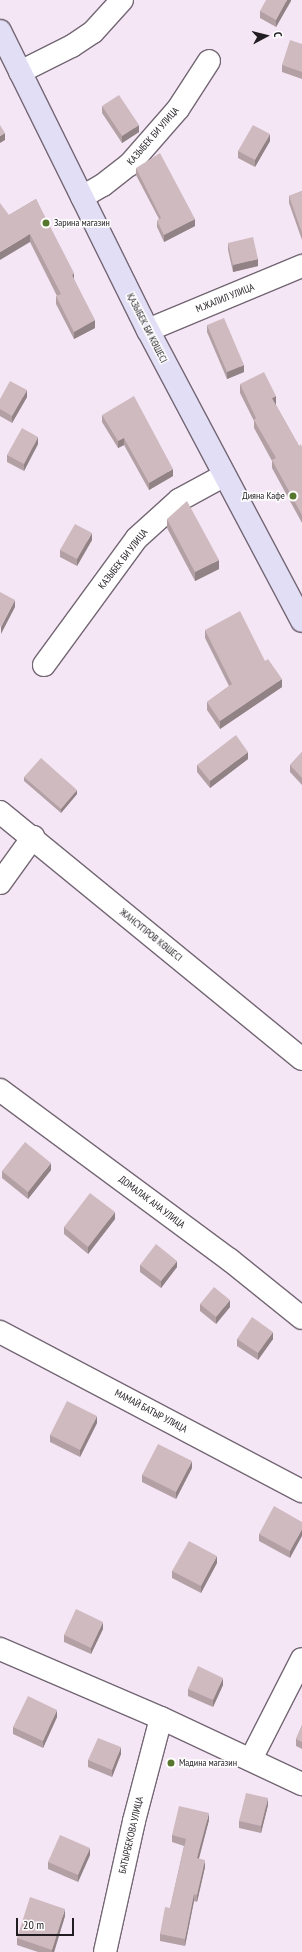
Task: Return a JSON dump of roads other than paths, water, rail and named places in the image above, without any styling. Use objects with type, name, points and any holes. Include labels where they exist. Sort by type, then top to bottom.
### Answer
[{"type":"main road","name":"ҚАЗЫБЕК БИ КӨШЕСІ","points":[[0,31],[148,330],[223,476],[302,621]]},
{"type":"street","points":[[20,72],[93,32],[122,0]]},
{"type":"street","name":"КАЗЫБЕК БИ УЛИЦА","points":[[82,196],[103,185],[129,165],[178,110],[209,61]]},
{"type":"street","name":"М.ЖАЛИЛ УЛИЦА","points":[[148,330],[302,266]]},
{"type":"street","name":"КАЗЫБЕК БИ УЛИЦА","points":[[44,665],[137,538],[179,500],[223,476]]},
{"type":"street","name":"ЖАНСҮГІРОВ КӨШЕСІ","points":[[0,812],[33,837],[302,1059]]},
{"type":"street","points":[[0,883],[33,837]]},
{"type":"street","name":"ДОМАЛАК АНА УЛИЦА","points":[[0,1090],[230,1260],[302,1318]]},
{"type":"street","name":"МАМАЙ БАТЫР УЛИЦА","points":[[0,1332],[302,1491]]},
{"type":"street","points":[[0,1649],[161,1718],[302,1784]]},
{"type":"street","points":[[251,1759],[302,1659]]},
{"type":"street","name":"БАТЫРБЕКОВА УЛИЦА","points":[[105,1952],[134,1821],[161,1718]]},
{"type":"place","name":"Зарина магазин","points":[[46,223]]},
{"type":"place","name":"Дияна Кафе","points":[[293,496]]},
{"type":"place","name":"Мадина магазин","points":[[171,1763]]}]
